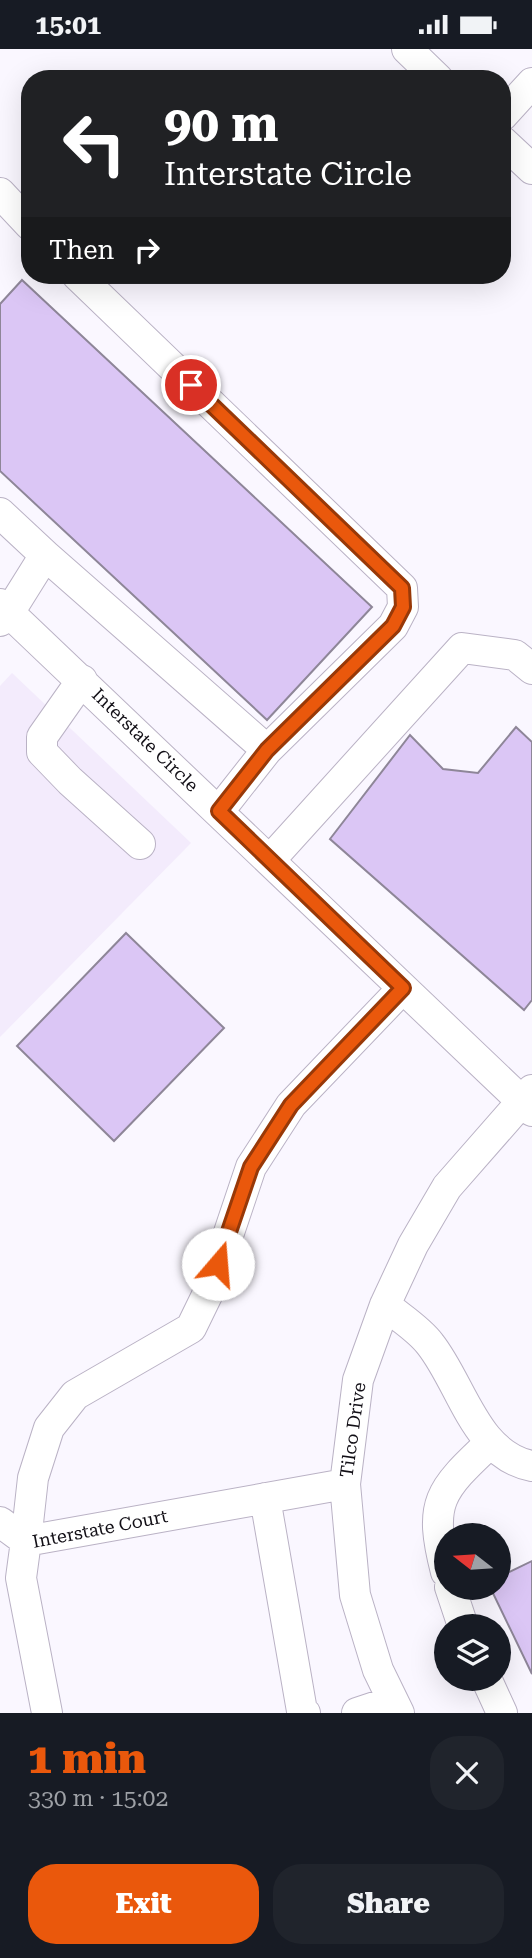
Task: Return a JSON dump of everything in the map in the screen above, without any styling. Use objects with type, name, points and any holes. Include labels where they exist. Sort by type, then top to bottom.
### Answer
[{"type":"street","points":[[407,49],[429,70]]},
{"type":"street","points":[[511,106],[532,83]]},
{"type":"street","points":[[511,149],[532,169]]},
{"type":"street","points":[[0,193],[21,216]]},
{"type":"street","points":[[86,284],[402,588],[403,607],[393,626],[267,750],[219,811]]},
{"type":"street","points":[[0,513],[267,750]]},
{"type":"street","points":[[3,612],[45,555]]},
{"type":"street","name":"Interstate Circle","points":[[3,612],[82,680],[403,988],[529,1101]]},
{"type":"street","points":[[270,860],[462,648],[515,655],[532,669]]},
{"type":"street","points":[[82,680],[42,737],[42,752],[140,844]]},
{"type":"street","points":[[13,1545],[49,1428],[75,1395],[191,1328],[210,1289],[251,1167],[291,1105],[403,988]]},
{"type":"street","name":"Tilco Drive","points":[[396,1707],[378,1670],[355,1595],[345,1484],[358,1380],[385,1305],[413,1245],[447,1187],[529,1101]]},
{"type":"street","points":[[385,1305],[430,1343],[490,1443],[522,1464],[532,1466]]},
{"type":"street","points":[[437,1523],[436,1515],[452,1479],[490,1443]]},
{"type":"street","name":"Interstate Court","points":[[47,1713],[13,1545],[345,1484]]},
{"type":"street","points":[[265,1498],[293,1668],[302,1711],[305,1713]]},
{"type":"street","points":[[0,1522],[13,1545]]},
{"type":"street","points":[[356,1713],[396,1707]]},
{"type":"shaded area","points":[[12,673],[191,843],[0,1037],[0,686]]},
{"type":"building","points":[[21,281],[21,284],[26,284],[372,607],[267,720],[0,471],[0,304]]},
{"type":"building","points":[[516,727],[532,742],[532,1000],[524,1010],[330,839],[410,735],[443,769],[478,773]]},
{"type":"building","points":[[126,933],[224,1028],[114,1141],[17,1046]]},
{"type":"building","points":[[532,1561],[532,1674],[511,1630],[511,1614],[503,1614],[496,1600],[511,1600],[511,1571]]},
{"type":"route","points":[[191,385],[402,588],[403,607],[393,626],[267,750],[219,811],[403,988],[291,1105],[251,1167],[218,1264]]}]
